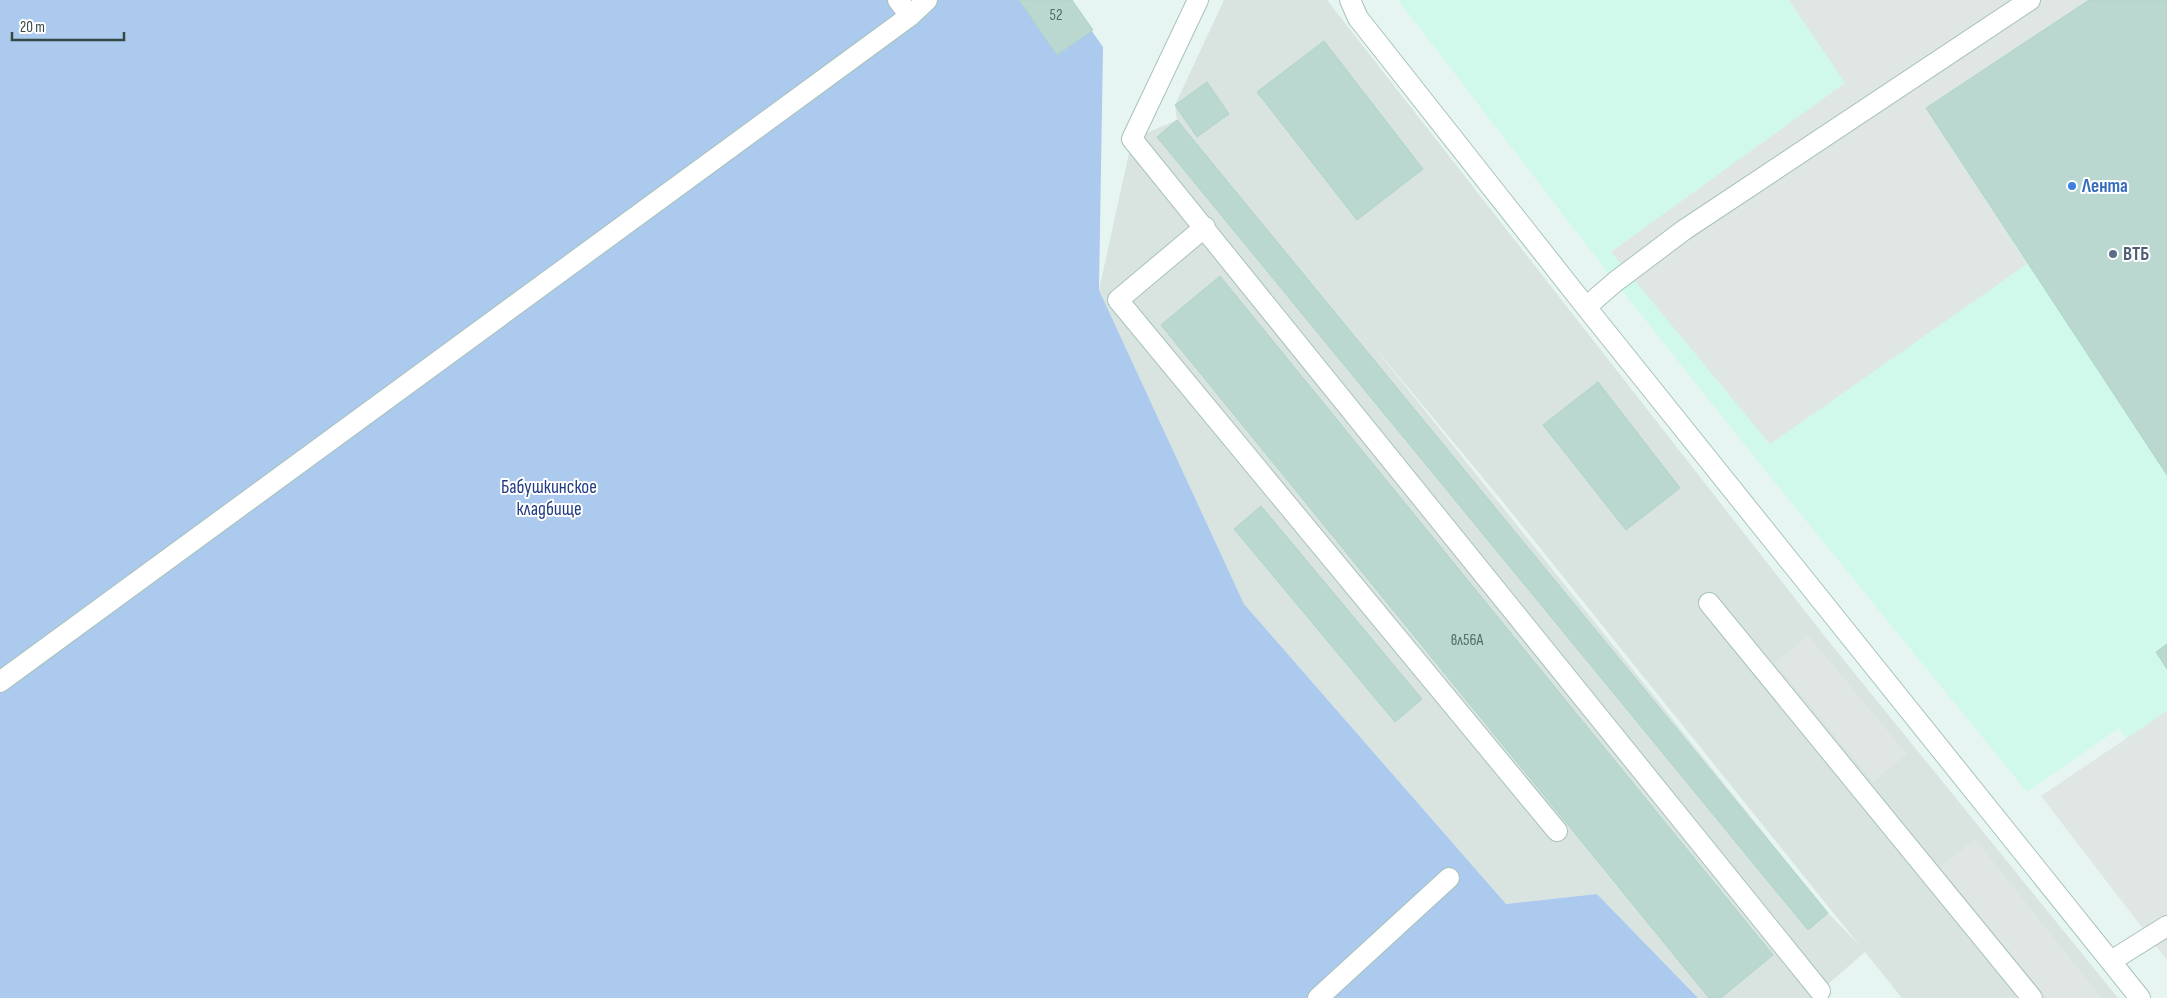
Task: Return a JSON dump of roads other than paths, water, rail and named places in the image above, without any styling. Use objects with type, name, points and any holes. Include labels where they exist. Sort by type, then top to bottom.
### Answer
[{"type":"lane","points":[[0,682],[904,8],[927,0]]},
{"type":"lane","points":[[1198,0],[1132,139],[1205,227],[1820,991]]},
{"type":"lane","points":[[1350,0],[1358,18],[1586,307],[2140,998]]},
{"type":"lane","points":[[1586,307],[1615,282],[1684,230],[2030,0]]},
{"type":"lane","points":[[1205,227],[1118,300],[1558,832]]},
{"type":"lane","points":[[1709,603],[2032,998]]},
{"type":"lane","points":[[1318,998],[1449,878]]},
{"type":"lane","points":[[2111,961],[2167,926]]},
{"type":"place","name":"Лента","points":[[2072,186]]},
{"type":"place","name":"ВТБ","points":[[2113,254]]},
{"type":"park label","name":"Бабушкинское кладбище","points":[[549,498]]}]
